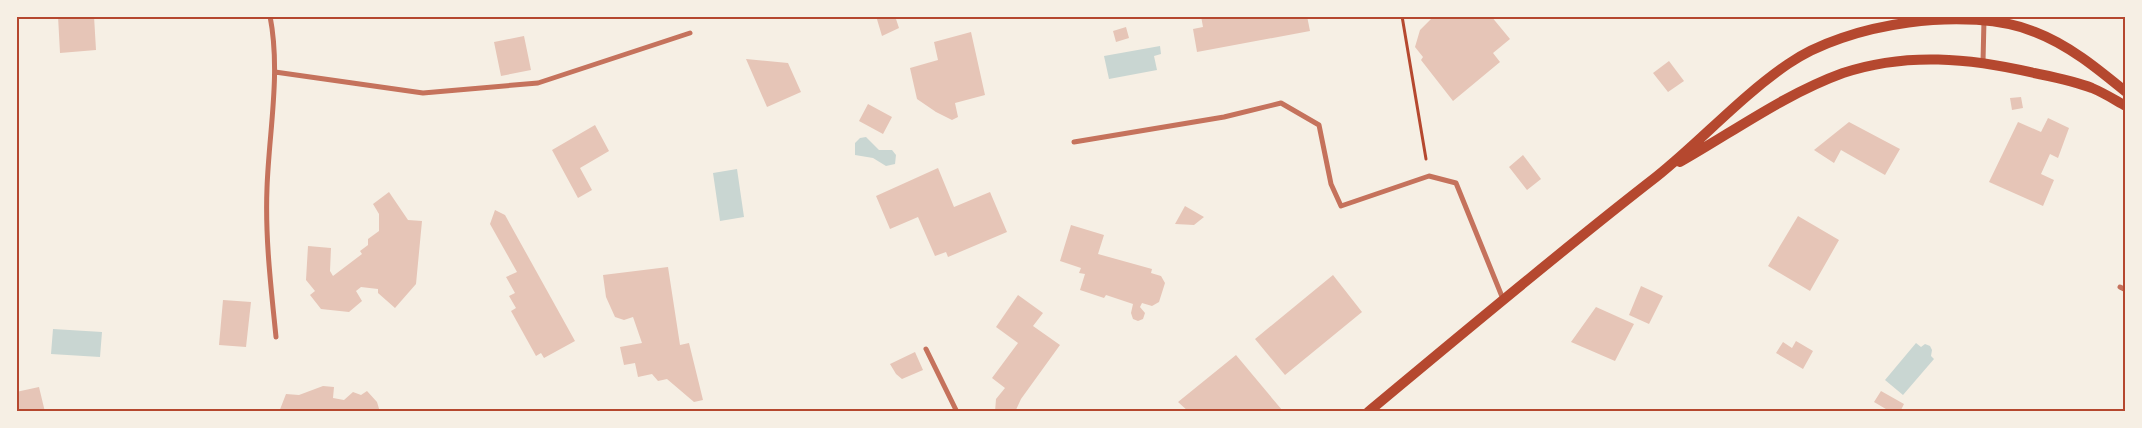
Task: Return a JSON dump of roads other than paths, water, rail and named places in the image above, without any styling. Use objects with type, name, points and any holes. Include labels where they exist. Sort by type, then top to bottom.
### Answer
[{"type":"main road","points":[[1368,412],[1503,299],[1666,169],[1759,85],[1790,62],[1821,47],[1900,23],[1984,18],[2035,32],[2064,46],[2096,67],[2126,92]]},
{"type":"main road","points":[[1666,169],[1791,96],[1842,74],[1894,61],[1930,58],[1983,62],[2093,88],[2126,106]]},
{"type":"street","points":[[270,16],[275,44],[276,72],[269,128],[267,251],[276,337]]},
{"type":"street","points":[[1983,62],[1984,18]]},
{"type":"street","points":[[276,72],[423,93],[538,83],[690,33]]},
{"type":"street","points":[[1074,142],[1224,117],[1282,103],[1319,124],[1331,184],[1341,206],[1429,176],[1456,183],[1503,299]]},
{"type":"street","points":[[2120,287],[2126,290]]},
{"type":"street","points":[[926,349],[957,412]]}]
